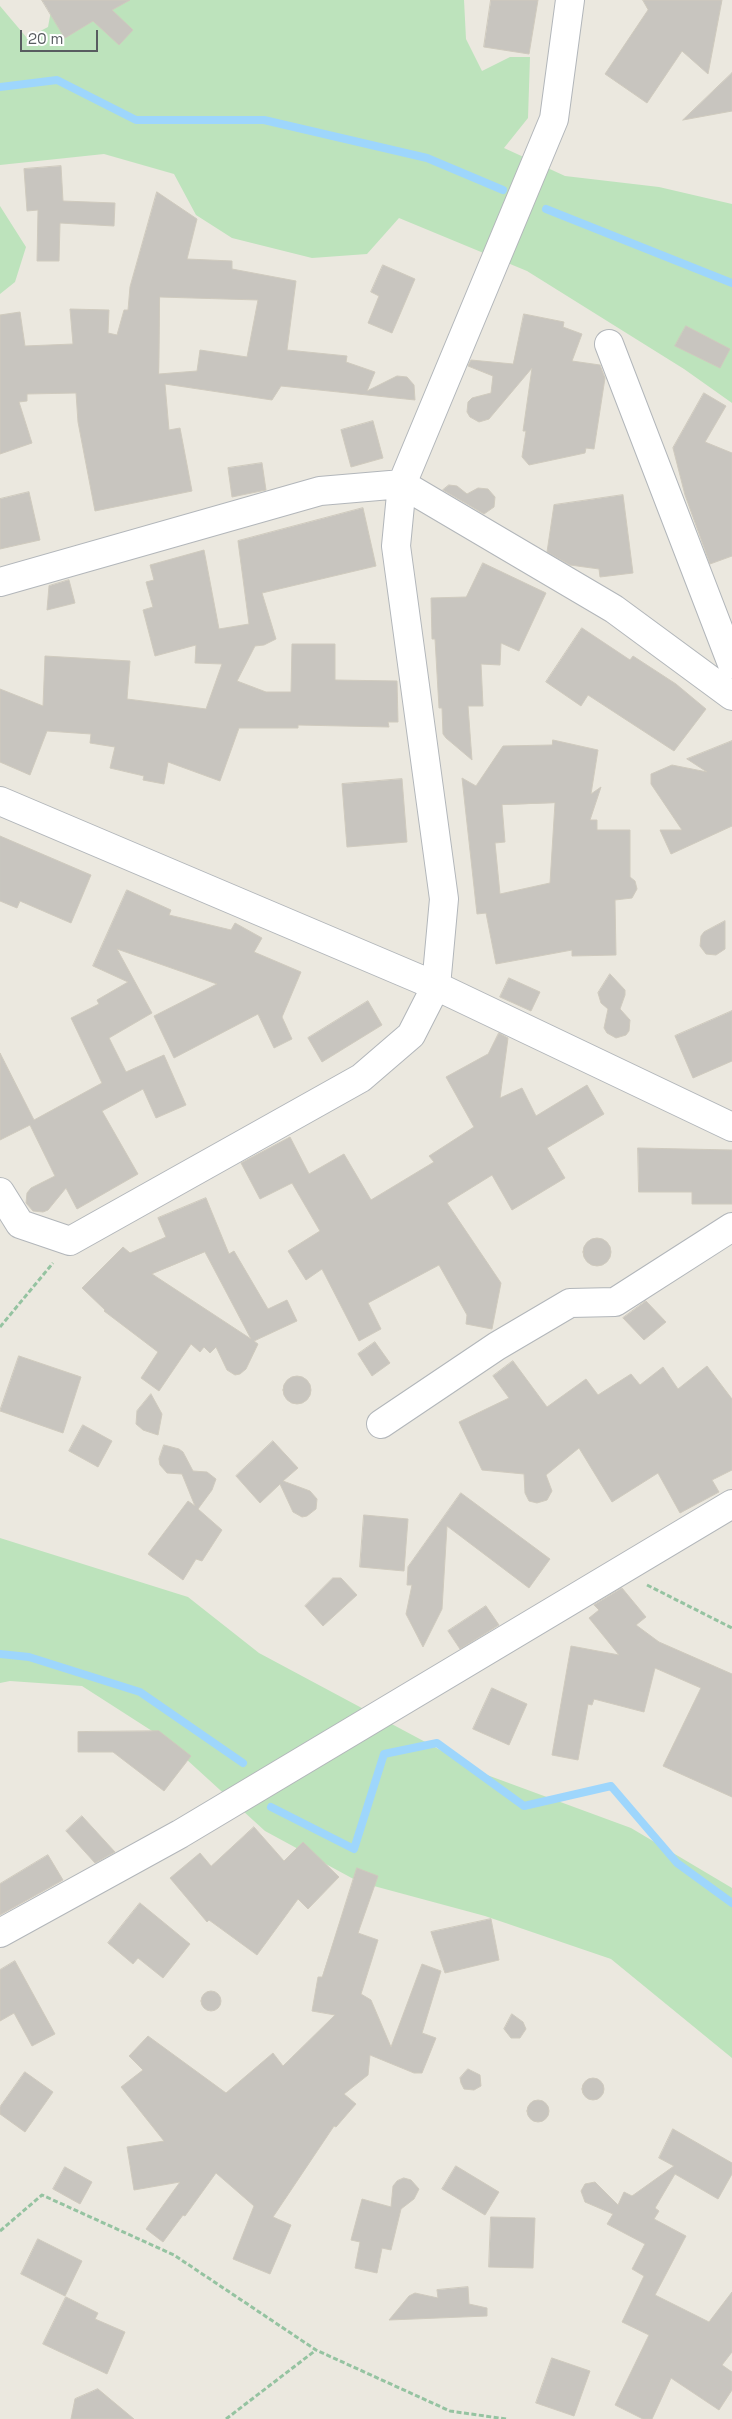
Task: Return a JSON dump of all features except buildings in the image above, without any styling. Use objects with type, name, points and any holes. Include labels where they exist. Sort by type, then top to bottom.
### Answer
[{"type":"street","points":[[0,1192],[20,1224],[70,1241],[361,1078],[411,1035],[436,986],[444,899],[396,546],[402,484],[554,119],[570,0]]},
{"type":"street","points":[[609,344],[732,664]]},
{"type":"street","points":[[0,582],[320,491],[402,484],[614,609],[732,696]]},
{"type":"street","points":[[0,801],[436,986],[732,1126]]},
{"type":"street","points":[[381,1424],[497,1346],[570,1303],[615,1302],[732,1227]]},
{"type":"street","points":[[0,1933],[180,1834],[732,1504]]},
{"type":"path","points":[[0,1327],[70,1241]]},
{"type":"path","points":[[620,1571],[732,1628]]},
{"type":"path","points":[[0,2231],[42,2195],[174,2255],[316,2350],[450,2411],[506,2419]]},
{"type":"path","points":[[226,2419],[316,2350]]},
{"type":"green space","points":[[53,0],[464,0],[466,39],[482,71],[510,57],[530,57],[528,118],[504,148],[565,176],[659,187],[732,204],[732,403],[684,369],[527,271],[399,218],[367,254],[312,258],[232,238],[196,215],[174,174],[104,154],[0,165],[0,6],[27,38],[48,27]]},
{"type":"green space","points":[[0,206],[26,247],[15,282],[0,294]]},
{"type":"green space","points":[[0,1538],[188,1597],[259,1653],[487,1775],[631,1828],[732,1888],[732,2058],[611,1959],[485,1916],[359,1882],[265,1831],[163,1738],[82,1686],[10,1681],[0,1683]]},
{"type":"waterway","points":[[0,87],[57,80],[136,120],[264,120],[427,158],[503,190]]},
{"type":"waterway","points":[[546,209],[732,283]]},
{"type":"waterway","points":[[0,1654],[29,1657],[140,1692],[243,1763]]},
{"type":"waterway","points":[[271,1807],[354,1849],[384,1754],[437,1743],[524,1806],[611,1786],[677,1863],[732,1903]]}]
